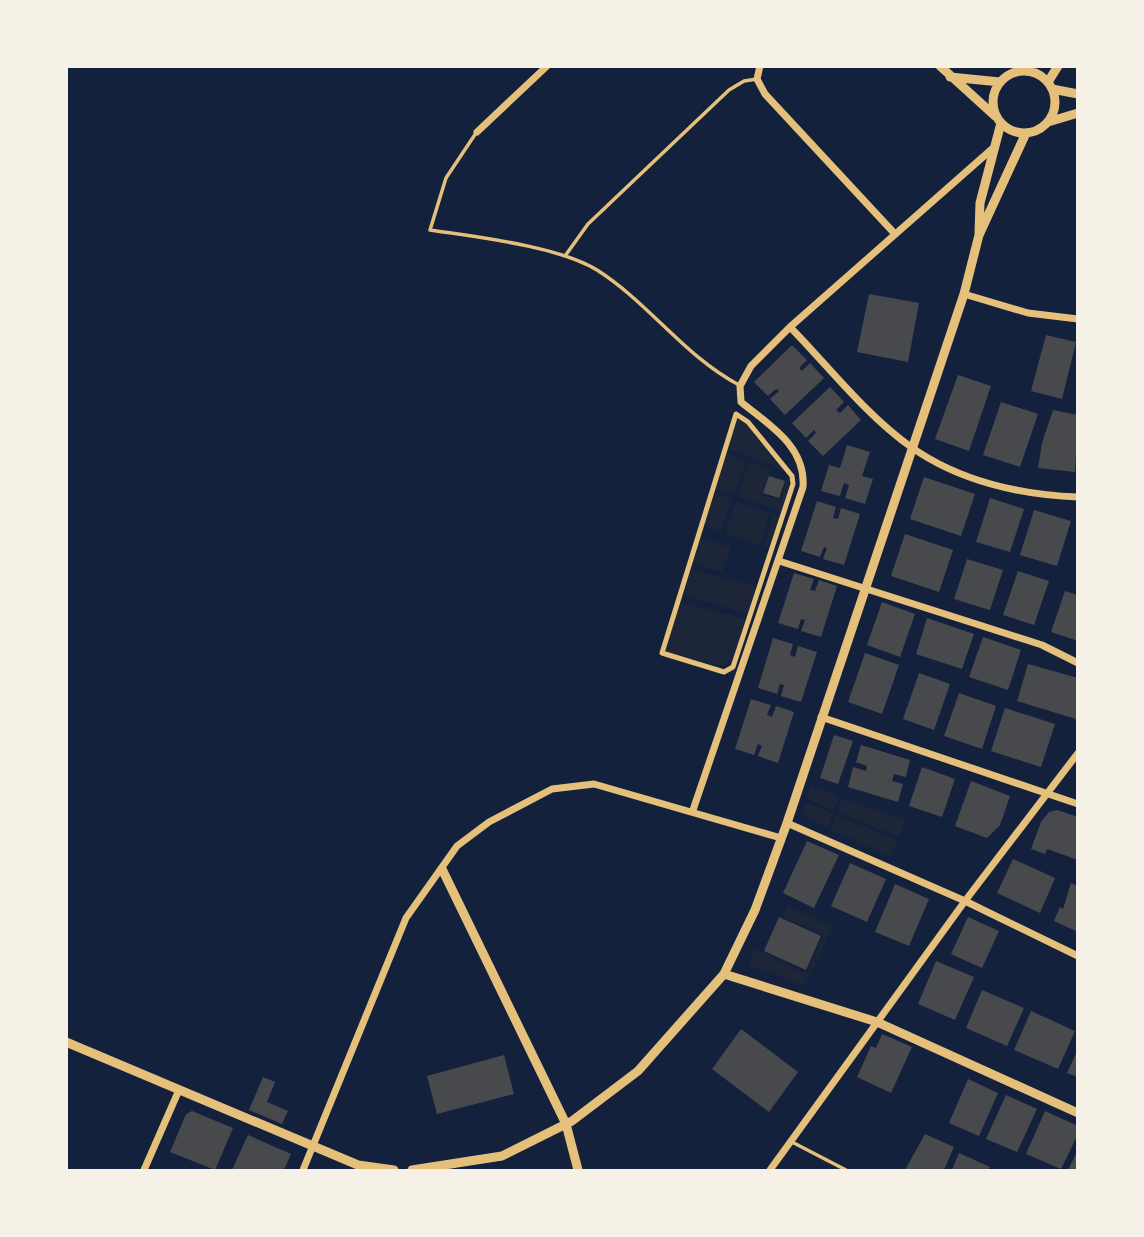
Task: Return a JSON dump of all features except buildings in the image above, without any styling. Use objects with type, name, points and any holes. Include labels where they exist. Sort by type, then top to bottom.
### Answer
[{"type":"street","points":[[477,132],[547,66]]},
{"type":"street","points":[[760,66],[757,79],[765,94],[895,234]]},
{"type":"street","points":[[1048,122],[1055,106],[1050,85],[1058,66]]},
{"type":"street","points":[[942,67],[950,78],[1012,131],[1026,133],[1038,130],[1048,122],[1077,113]]},
{"type":"street","points":[[979,235],[980,202],[999,120],[994,96],[1000,82],[1027,69],[1038,74],[1050,85],[1077,94]]},
{"type":"street","points":[[950,78],[1000,82]]},
{"type":"street","points":[[418,1170],[502,1156],[566,1124],[638,1072],[724,974],[755,910],[787,823],[964,294],[979,235],[1026,133]]},
{"type":"street","points":[[694,810],[799,503],[804,474],[800,459],[789,442],[741,402],[740,386],[751,366],[790,327],[992,149]]},
{"type":"street","points":[[964,294],[1028,313],[1077,319]]},
{"type":"street","points":[[790,327],[890,430],[913,448],[979,480],[1044,496],[1077,497]]},
{"type":"street","points":[[736,414],[748,422],[793,480],[769,558],[731,670],[724,673],[663,655],[736,414]]},
{"type":"street","points":[[769,558],[1042,645],[1077,663]]},
{"type":"street","points":[[821,717],[1077,804]]},
{"type":"street","points":[[770,1171],[965,901],[1077,753]]},
{"type":"street","points":[[303,1171],[406,918],[457,846],[489,822],[552,789],[594,784],[694,810],[781,838]]},
{"type":"street","points":[[787,823],[965,901],[1077,956]]},
{"type":"street","points":[[442,869],[566,1124],[578,1171]]},
{"type":"street","points":[[724,974],[877,1022],[1077,1113]]},
{"type":"street","points":[[66,1042],[358,1165],[394,1171]]},
{"type":"street","points":[[144,1171],[180,1090]]},
{"type":"lane","points":[[565,256],[588,224],[729,90],[744,81],[757,79]]},
{"type":"lane","points":[[477,132],[462,149],[446,178],[430,230],[565,256],[587,265],[611,280],[702,362],[740,386]]},
{"type":"lane","points":[[791,1142],[846,1171]]},
{"type":"shaded area","points":[[736,417],[743,420],[783,469],[727,449]]},
{"type":"shaded area","points":[[725,453],[746,461],[734,495],[714,488]]},
{"type":"shaded area","points":[[749,462],[770,470],[762,495],[780,500],[787,479],[790,482],[783,512],[738,496]]},
{"type":"shaded area","points":[[713,493],[732,499],[721,531],[704,525]]},
{"type":"shaded area","points":[[736,502],[770,513],[760,545],[725,533]]},
{"type":"shaded area","points":[[773,514],[780,517],[770,548],[764,546]]},
{"type":"shaded area","points":[[699,537],[731,547],[722,572],[693,563]]},
{"type":"shaded area","points":[[691,569],[756,587],[748,614],[684,595]]},
{"type":"shaded area","points":[[680,602],[745,619],[732,663],[725,662],[724,666],[666,653]]},
{"type":"shaded area","points":[[810,786],[839,796],[834,810],[807,799]]},
{"type":"shaded area","points":[[842,798],[906,820],[899,837],[837,812]]},
{"type":"shaded area","points":[[806,802],[833,814],[828,828],[802,815]]},
{"type":"shaded area","points":[[836,815],[898,841],[890,857],[831,829]]},
{"type":"shaded area","points":[[788,906],[833,927],[804,986],[749,965],[755,949],[807,974],[823,935],[783,917]]}]
